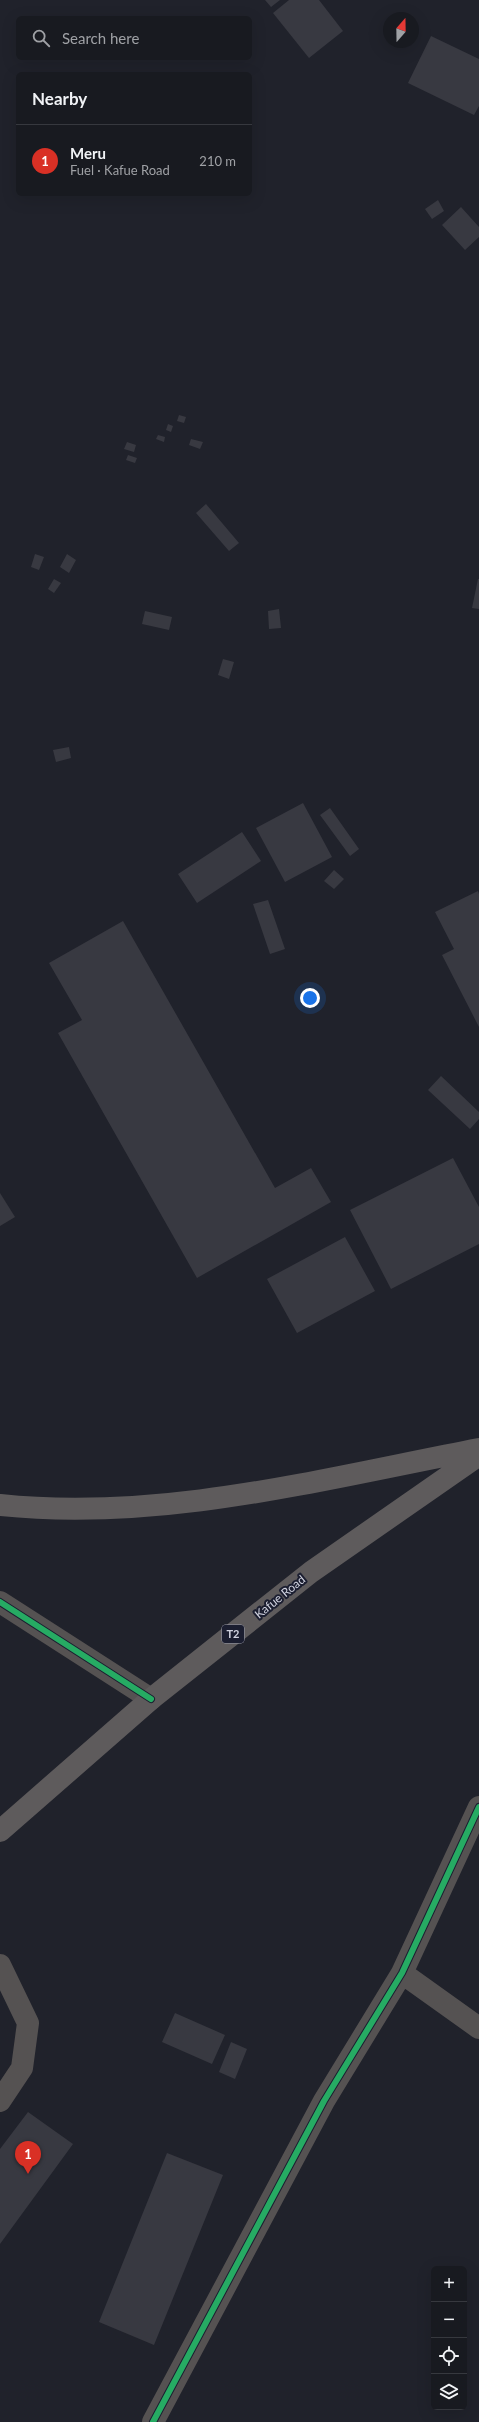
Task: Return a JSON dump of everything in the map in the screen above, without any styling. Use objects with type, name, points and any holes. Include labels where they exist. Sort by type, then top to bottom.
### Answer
[{"type":"highway","points":[[0,1505],[91,1509],[220,1499],[479,1449]]},
{"type":"highway","name":"Kafue Road","points":[[0,1831],[151,1699],[311,1572],[479,1455]]},
{"type":"street","points":[[0,1602],[151,1699]]},
{"type":"street","points":[[153,2422],[324,2101],[402,1973],[479,1807]]},
{"type":"street","points":[[0,1965],[28,2023],[22,2068],[0,2101]]},
{"type":"street","points":[[402,1973],[479,2028]]},
{"type":"building","points":[[265,0],[280,0],[271,7]]},
{"type":"building","points":[[289,0],[319,0],[343,31],[309,58],[273,13]]},
{"type":"building","points":[[431,36],[479,59],[479,106],[474,115],[408,83]]},
{"type":"building","points":[[438,200],[444,211],[432,219],[425,209]]},
{"type":"building","points":[[461,207],[479,227],[479,237],[465,250],[442,225]]},
{"type":"building","points":[[179,415],[186,417],[184,423],[177,421]]},
{"type":"building","points":[[168,424],[173,426],[171,432],[166,430]]},
{"type":"building","points":[[158,435],[165,437],[164,442],[156,439]]},
{"type":"building","points":[[191,439],[203,442],[200,449],[189,445]]},
{"type":"building","points":[[127,442],[136,445],[134,452],[124,449]]},
{"type":"building","points":[[128,455],[137,458],[135,463],[126,460]]},
{"type":"building","points":[[206,504],[239,543],[229,551],[196,513]]},
{"type":"building","points":[[35,554],[44,557],[39,570],[31,567]]},
{"type":"building","points":[[67,554],[76,560],[69,573],[60,567]]},
{"type":"building","points":[[54,579],[61,583],[54,593],[48,589]]},
{"type":"building","points":[[479,579],[479,609],[472,608]]},
{"type":"building","points":[[279,609],[281,628],[269,629],[268,611]]},
{"type":"building","points":[[145,611],[172,617],[169,630],[142,624]]},
{"type":"building","points":[[223,659],[234,662],[229,679],[218,675]]},
{"type":"building","points":[[69,747],[71,758],[56,762],[53,750]]},
{"type":"building","points":[[303,803],[332,857],[285,882],[256,828]]},
{"type":"building","points":[[330,808],[359,849],[350,856],[320,815]]},
{"type":"building","points":[[242,832],[261,861],[197,903],[178,874]]},
{"type":"building","points":[[334,870],[344,879],[334,889],[324,881]]},
{"type":"building","points":[[478,891],[479,1027],[442,955],[454,949],[435,912]]},
{"type":"building","points":[[268,900],[285,949],[270,954],[253,904]]},
{"type":"building","points":[[123,921],[275,1188],[311,1168],[331,1202],[197,1278],[58,1033],[82,1020],[49,963]]},
{"type":"building","points":[[441,1076],[479,1112],[479,1119],[470,1129],[428,1090]]},
{"type":"building","points":[[453,1158],[479,1207],[479,1244],[391,1289],[350,1210]]},
{"type":"building","points":[[0,1193],[15,1217],[0,1226]]},
{"type":"building","points":[[345,1237],[375,1291],[297,1333],[267,1279]]},
{"type":"building","points":[[175,2013],[225,2035],[212,2064],[162,2042]]},
{"type":"building","points":[[231,2042],[247,2049],[235,2079],[219,2072]]},
{"type":"building","points":[[28,2112],[73,2144],[0,2244],[0,2149]]},
{"type":"building","points":[[167,2153],[223,2175],[154,2345],[99,2322]]},
{"type":"cycle path","points":[[0,1602],[151,1699]]},
{"type":"cycle path","points":[[153,2422],[324,2101],[402,1973],[479,1807]]},
{"type":"place","name":"Meru","points":[[28,2174]]}]
